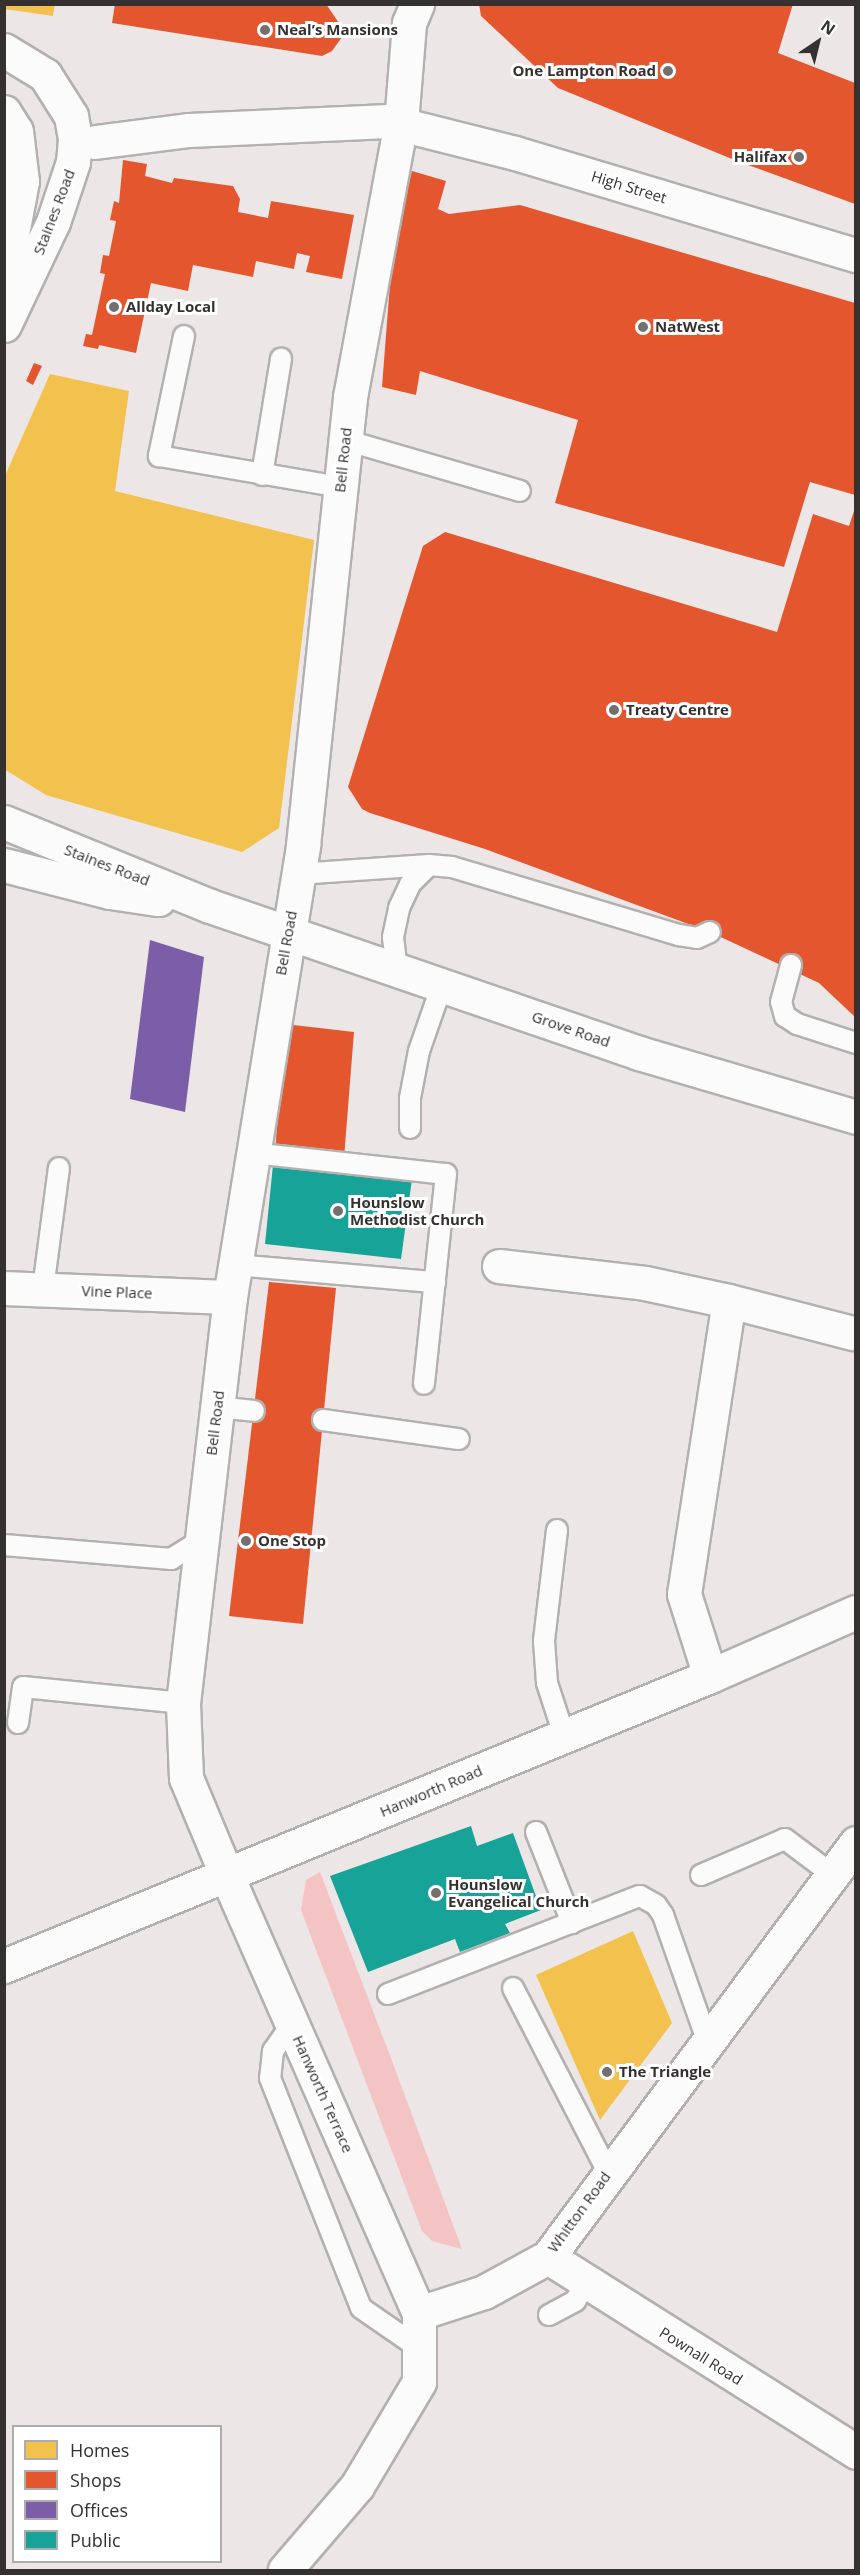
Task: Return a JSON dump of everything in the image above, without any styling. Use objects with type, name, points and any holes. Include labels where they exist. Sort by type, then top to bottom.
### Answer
[{"type":"street","name":"Bell Road","points":[[227,1876],[186,1779],[183,1703],[230,1297],[298,874],[350,397],[401,123],[407,11]]},
{"type":"street","name":"Staines Road","points":[[4,50],[45,75],[71,116],[75,139],[73,162],[53,222],[4,325]]},
{"type":"street","name":"Staines Road","points":[[4,112],[16,131],[22,181],[4,276]]},
{"type":"street","name":"High Street","points":[[95,142],[189,130],[401,123],[526,156],[855,255]]},
{"type":"street","name":"Staines Road","points":[[4,822],[210,906],[289,932]]},
{"type":"street","name":"Staines Road","points":[[4,865],[110,892],[210,906]]},
{"type":"street","name":"Grove Road","points":[[289,932],[639,1053],[855,1117]]},
{"type":"street","points":[[499,1266],[645,1282],[853,1333]]},
{"type":"street","name":"Vine Place","points":[[4,1288],[230,1297]]},
{"type":"street","points":[[710,1677],[684,1594],[729,1301]]},
{"type":"street","name":"Hanworth Road","points":[[4,1966],[710,1677],[855,1612]]},
{"type":"street","name":"Whitton Road","points":[[419,2313],[484,2292],[548,2257],[608,2172],[708,2043],[855,1843]]},
{"type":"street","name":"Hanworth Terrace","points":[[227,1876],[419,2313]]},
{"type":"street","name":"Pownall Road","points":[[548,2257],[586,2284],[855,2452]]},
{"type":"street","points":[[285,2571],[357,2486],[419,2382],[419,2313]]},
{"type":"lane","points":[[184,336],[159,456],[340,487]]},
{"type":"lane","points":[[262,475],[281,359]]},
{"type":"lane","points":[[345,440],[520,491]]},
{"type":"lane","points":[[298,874],[429,865],[452,867],[679,935],[697,938],[710,932]]},
{"type":"lane","points":[[397,970],[393,937],[399,908],[410,884],[429,865]]},
{"type":"lane","points":[[791,965],[781,1002],[785,1016],[797,1024],[855,1043]]},
{"type":"lane","points":[[410,1128],[410,1098],[419,1051],[442,985]]},
{"type":"lane","points":[[252,1153],[446,1174],[424,1384]]},
{"type":"lane","points":[[43,1289],[59,1168]]},
{"type":"lane","points":[[235,1265],[435,1282]]},
{"type":"lane","points":[[217,1407],[254,1411]]},
{"type":"lane","points":[[323,1420],[459,1439]]},
{"type":"lane","points":[[556,1530],[544,1641],[547,1683],[564,1735]]},
{"type":"lane","points":[[4,1545],[171,1559],[201,1540]]},
{"type":"lane","points":[[171,1559],[196,1585]]},
{"type":"lane","points":[[18,1723],[23,1688],[183,1703]]},
{"type":"lane","points":[[536,1832],[572,1923]]},
{"type":"lane","points":[[701,1875],[785,1839],[833,1875]]},
{"type":"lane","points":[[388,1994],[572,1923],[630,1898],[649,1899],[656,1905],[708,2043]]},
{"type":"lane","points":[[513,1988],[608,2172]]},
{"type":"lane","points":[[292,2024],[273,2051],[270,2078],[274,2089],[361,2308],[419,2348]]},
{"type":"lane","points":[[549,2315],[575,2301],[586,2284]]},
{"type":"shaded area","points":[[320,1872],[462,2249],[432,2241],[422,2231],[301,1910],[306,1880]]},
{"type":"building: Homes","points":[[4,4],[55,4],[53,16],[4,9]]},
{"type":"building: Homes","points":[[50,374],[129,391],[115,491],[314,540],[279,828],[242,852],[46,795],[4,769],[4,478]]},
{"type":"building: Homes","name":"The Triangle","points":[[633,1931],[672,2023],[600,2120],[536,1975]]},
{"type":"building: Shops","name":"Neal’s Mansions","points":[[115,4],[326,4],[341,26],[342,37],[332,51],[322,56],[112,23]]},
{"type":"building: Shops","points":[[479,4],[793,4],[778,53],[855,83],[855,204],[737,161],[558,88],[481,16]]},
{"type":"building: Shops","points":[[123,160],[147,164],[145,176],[172,183],[174,178],[233,186],[240,199],[238,212],[268,218],[271,201],[354,215],[342,279],[306,272],[310,256],[297,253],[294,269],[256,261],[253,277],[193,265],[188,291],[151,283],[136,353],[99,345],[98,349],[83,346],[86,334],[92,335],[105,274],[100,273],[103,255],[109,256],[116,221],[110,220],[114,201],[119,203]]},
{"type":"building: Shops","points":[[412,171],[446,181],[438,209],[449,214],[520,205],[855,303],[855,495],[810,482],[784,567],[555,503],[578,420],[420,371],[416,395],[382,387],[393,245]]},
{"type":"building: Shops","points":[[34,363],[42,366],[33,385],[26,381]]},
{"type":"building: Shops","name":"Treaty Centre","points":[[855,508],[855,1017],[819,983],[710,932],[485,849],[370,813],[362,809],[348,787],[423,546],[445,532],[777,632],[813,514],[849,526]]},
{"type":"building: Shops","points":[[285,1024],[354,1032],[344,1158],[275,1152]]},
{"type":"building: Shops","points":[[269,1282],[336,1288],[303,1624],[229,1616]]},
{"type":"building: Offices","points":[[150,940],[204,957],[185,1112],[130,1099]]},
{"type":"building: Public","name":"Hounslow Methodist Church","points":[[273,1165],[412,1179],[401,1259],[265,1244]]},
{"type":"building: Public","name":"Hounslow Evangelical Church","points":[[471,1826],[477,1846],[513,1833],[541,1910],[505,1924],[510,1933],[460,1952],[455,1939],[368,1972],[330,1876]]},
{"type":"place","name":"Neal’s Mansions","points":[[265,30]]},
{"type":"place","name":"One Lampton Road","points":[[668,71]]},
{"type":"place","name":"Halifax","points":[[799,157]]},
{"type":"place","name":"Allday Local","points":[[114,307]]},
{"type":"place","name":"NatWest","points":[[643,327]]},
{"type":"place","name":"Treaty Centre","points":[[614,710]]},
{"type":"place","name":"Hounslow Methodist Church","points":[[338,1211]]},
{"type":"place","name":"One Stop","points":[[246,1541]]},
{"type":"place","name":"Hounslow Evangelical Church","points":[[436,1893]]},
{"type":"place","name":"The Triangle","points":[[607,2072]]}]
